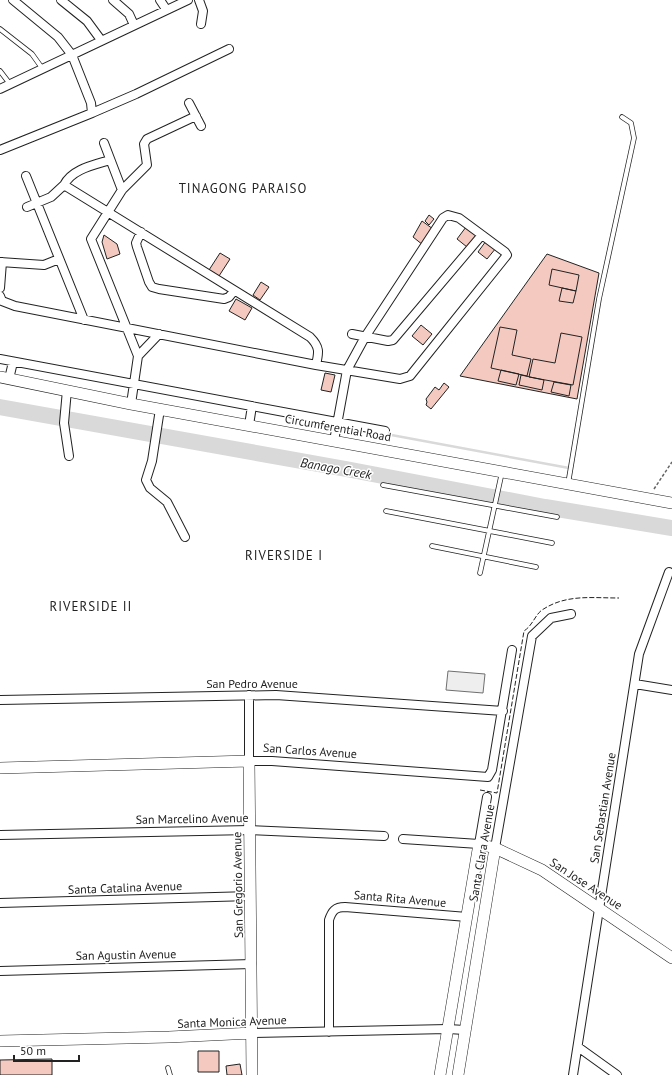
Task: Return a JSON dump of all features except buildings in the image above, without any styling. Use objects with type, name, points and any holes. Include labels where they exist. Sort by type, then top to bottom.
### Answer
[{"type":"street","points":[[13,0],[58,37],[72,54],[91,103],[92,112]]},
{"type":"street","points":[[61,0],[86,21],[102,40]]},
{"type":"street","points":[[113,0],[129,14],[134,25]]},
{"type":"street","points":[[160,0],[166,9]]},
{"type":"street","points":[[0,88],[188,0]]},
{"type":"street","points":[[199,0],[203,11],[201,24]]},
{"type":"street","points":[[0,150],[136,94],[229,49]]},
{"type":"street","points":[[190,103],[201,126]]},
{"type":"street","points":[[131,404],[138,356],[125,328],[92,243],[92,235],[122,190],[147,165],[144,144],[147,139],[196,116]]},
{"type":"street","points":[[104,142],[122,190]]},
{"type":"street","points":[[27,207],[51,197],[64,185],[67,179],[75,173],[110,160]]},
{"type":"street","points":[[26,176],[84,320]]},
{"type":"street","points":[[64,185],[310,337],[317,344],[320,350],[316,364]]},
{"type":"street","points":[[0,296],[2,301],[8,304],[84,320],[347,370],[400,379],[410,376],[505,260],[507,255],[505,252],[481,236],[459,218],[448,215],[444,218],[365,337],[347,370],[336,429]]},
{"type":"street","points":[[141,232],[136,243],[152,287],[224,299],[229,297],[234,291]]},
{"type":"street","points":[[352,334],[388,341],[398,336],[481,236]]},
{"type":"street","points":[[0,288],[1,262],[44,265],[59,259]]},
{"type":"street","points":[[138,356],[159,334]]},
{"type":"street","points":[[0,359],[10,370],[133,387],[251,413],[336,429],[385,431]]},
{"type":"street","name":"Circumferential Road","points":[[10,370],[67,390],[131,404],[160,409],[251,413],[336,429],[502,472],[672,503]]},
{"type":"street","points":[[67,390],[64,423],[69,456]]},
{"type":"street","points":[[160,409],[156,436],[146,480],[150,488],[167,502],[185,537]]},
{"type":"street","name":"San Sebastian Avenue","points":[[573,1075],[634,684],[644,638],[669,572]]},
{"type":"street","name":"Santa Clara Avenue","points":[[458,1075],[495,848],[532,636],[551,618],[571,614]]},
{"type":"street","name":"San Carlos Avenue","points":[[0,768],[272,761],[488,777],[492,770],[503,712],[512,650]]},
{"type":"street","points":[[634,684],[672,690]]},
{"type":"street","name":"San Pedro Avenue","points":[[0,700],[248,695],[341,698],[503,712]]},
{"type":"street","name":"San Gregorio Avenue","points":[[248,695],[253,1033],[252,1075]]},
{"type":"street","name":"Santa Clara Avenue","points":[[440,1075],[487,797]]},
{"type":"street","name":"San Marcelino Avenue","points":[[0,835],[250,830],[384,836]]},
{"type":"street","points":[[403,839],[479,844]]},
{"type":"street","name":"San Jose Avenue","points":[[479,844],[495,848],[542,870],[672,958]]},
{"type":"street","name":"Santa Catalina Avenue","points":[[0,904],[251,896]]},
{"type":"street","name":"Santa Rita Avenue","points":[[329,1032],[329,920],[334,910],[339,907],[345,907],[467,916]]},
{"type":"street","name":"San Agustin Avenue","points":[[0,970],[252,964]]},
{"type":"street","name":"Santa Monica Avenue","points":[[0,1041],[169,1037],[253,1033],[448,1029],[465,1030]]},
{"type":"street","points":[[578,1047],[617,1075]]},
{"type":"lane","points":[[0,29],[32,54],[42,68]]},
{"type":"lane","points":[[0,71],[10,84]]},
{"type":"lane","points":[[568,484],[599,300],[634,138],[631,123],[622,116]]},
{"type":"lane","points":[[480,573],[502,472]]},
{"type":"lane","points":[[384,485],[495,504],[557,517]]},
{"type":"lane","points":[[386,511],[552,543]]},
{"type":"lane","points":[[432,546],[536,567]]},
{"type":"lane","points":[[168,1068],[170,1075]]},
{"type":"path","points":[[647,499],[672,462]]},
{"type":"shaded area","points":[[448,671],[485,674],[483,693],[446,690]]},
{"type":"waterway","name":"Banago Creek","points":[[0,407],[346,469],[545,507],[672,528]]},
{"type":"waterway","points":[[386,434],[569,468]]},
{"type":"fence","points":[[480,790],[497,793],[524,631],[530,626],[542,610],[560,601],[579,598],[619,598]]},
{"type":"district","name":"TINAGONG PARAISO","points":[[243,188]]},
{"type":"district","name":"RIVERSIDE I","points":[[284,555]]},
{"type":"district","name":"RIVERSIDE II","points":[[91,606]]}]
